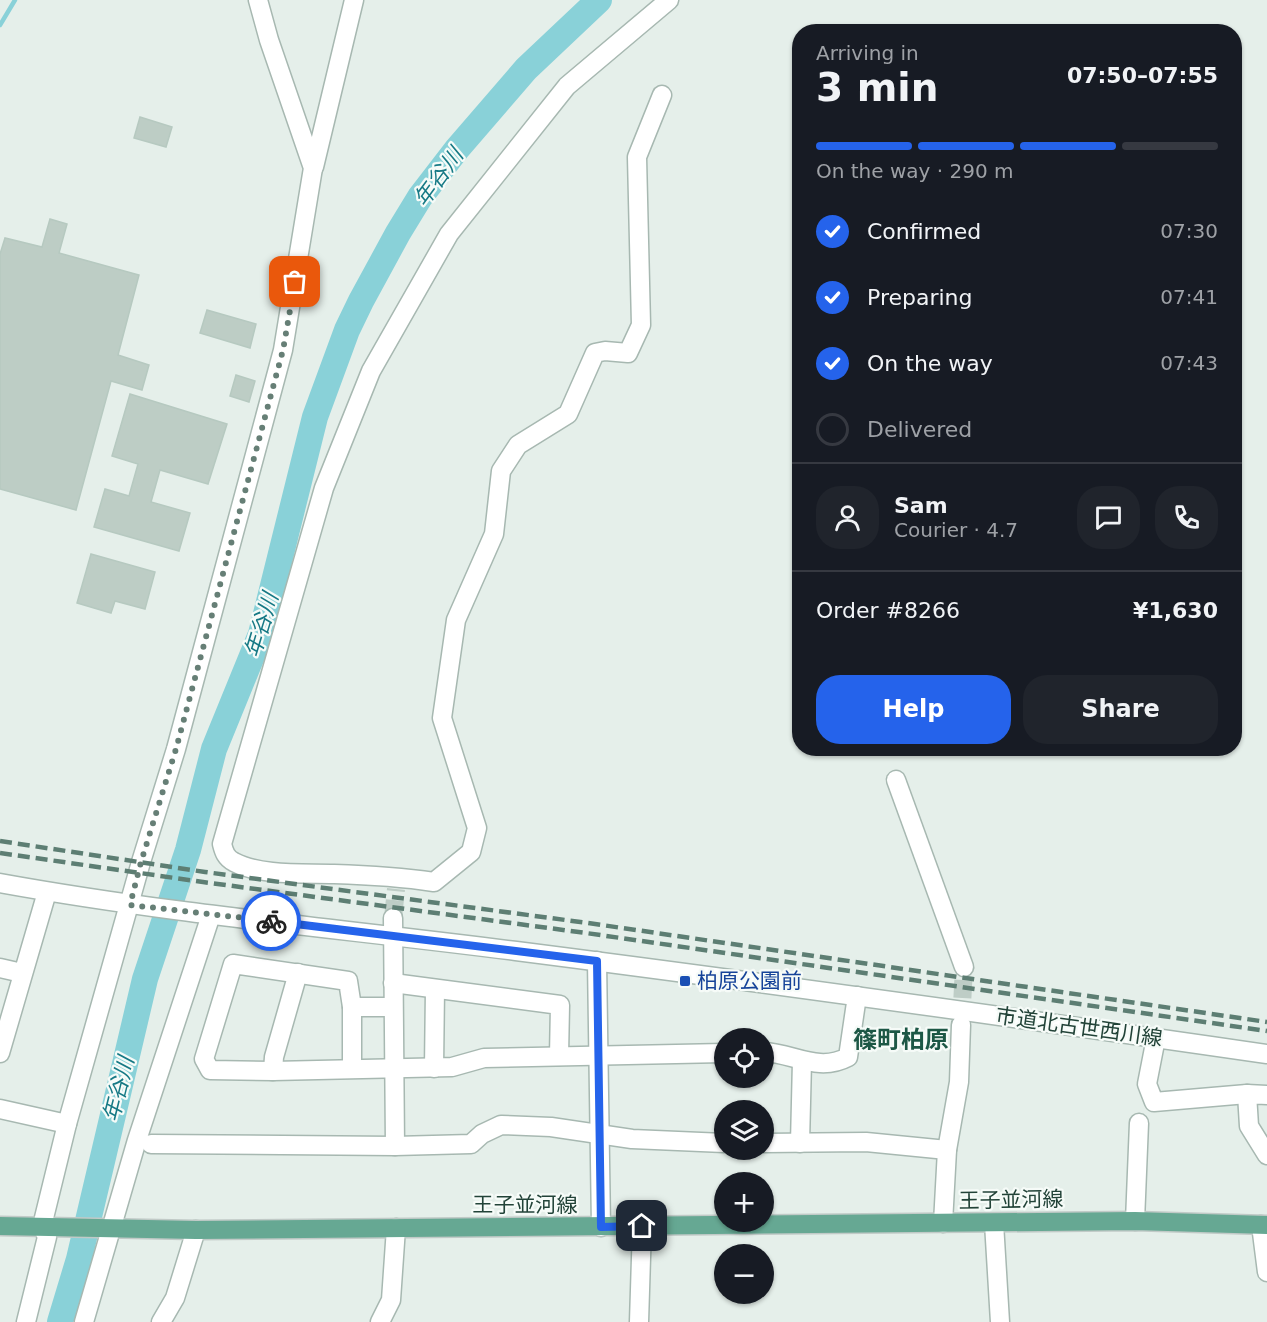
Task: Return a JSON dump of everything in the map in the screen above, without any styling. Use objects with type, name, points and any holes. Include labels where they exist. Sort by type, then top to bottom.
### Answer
[{"type":"main road","name":"王子並河線","points":[[0,1226],[196,1230],[1135,1221],[1264,1225]]},
{"type":"street","points":[[258,0],[269,40],[314,168]]},
{"type":"street","points":[[26,1322],[50,1226],[67,1125],[136,905],[141,862],[179,738],[283,350],[314,168],[354,0]]},
{"type":"street","points":[[662,95],[637,157],[641,325],[628,353],[605,351],[595,353],[568,414],[518,445],[501,471],[494,534],[456,620],[442,718],[477,828],[471,852],[434,882],[397,883],[274,872],[245,867],[232,862],[226,856],[222,844],[324,488],[371,371],[449,234],[567,86],[669,0]]},
{"type":"street","points":[[896,780],[964,967]]},
{"type":"street","name":"市道北古世西川線","points":[[0,883],[202,914],[393,927],[597,961],[1267,1054]]},
{"type":"street","points":[[1,1045],[47,892]]},
{"type":"street","points":[[84,1322],[107,1228],[136,1140],[202,914]]},
{"type":"street","points":[[393,927],[395,1146]]},
{"type":"street","points":[[597,961],[601,1227]]},
{"type":"street","points":[[352,1068],[352,1007],[348,981],[233,964],[204,1059],[210,1070],[434,1068],[452,1067],[484,1058],[714,1053]]},
{"type":"street","points":[[0,968],[22,973]]},
{"type":"street","points":[[273,1071],[274,1056],[298,973]]},
{"type":"street","points":[[393,983],[560,1005],[559,1056]]},
{"type":"street","points":[[434,1068],[435,989]]},
{"type":"street","points":[[774,1054],[802,1061],[837,1062],[848,1056],[857,996]]},
{"type":"street","points":[[352,1007],[393,1007]]},
{"type":"street","points":[[943,1223],[947,1150],[959,1082],[961,1025]]},
{"type":"street","points":[[1156,1038],[1147,1084],[1154,1102],[1247,1094],[1267,1095]]},
{"type":"street","points":[[800,1143],[802,1061]]},
{"type":"street","points":[[1247,1094],[1249,1126],[1267,1155]]},
{"type":"street","points":[[0,1109],[67,1125]]},
{"type":"street","points":[[1135,1221],[1139,1123]]},
{"type":"street","points":[[151,1144],[395,1146],[471,1144],[482,1134],[501,1125],[551,1127],[632,1139],[714,1143]]},
{"type":"street","points":[[774,1143],[866,1142],[947,1150]]},
{"type":"street","points":[[994,1223],[1000,1322]]},
{"type":"street","points":[[1264,1225],[1267,1272]]},
{"type":"street","points":[[639,1322],[642,1226]]},
{"type":"street","points":[[380,1322],[391,1300],[396,1228]]},
{"type":"street","points":[[161,1322],[175,1298],[196,1230]]},
{"type":"building","points":[[140,117],[172,127],[166,147],[134,138]]},
{"type":"building","points":[[50,219],[67,224],[59,253],[139,275],[118,355],[149,365],[142,390],[111,381],[76,510],[0,489],[0,254],[5,238],[42,247]]},
{"type":"building","points":[[207,310],[256,324],[250,348],[200,333]]},
{"type":"building","points":[[236,375],[255,381],[249,402],[230,396]]},
{"type":"building","points":[[130,394],[227,424],[208,484],[160,470],[151,502],[190,513],[179,551],[94,527],[105,489],[129,496],[138,464],[112,456]]},
{"type":"building","points":[[91,554],[155,572],[145,609],[115,601],[111,613],[77,603]]},
{"type":"waterway","points":[[0,25],[15,0]]},
{"type":"waterway","name":"年谷川","points":[[60,1322],[79,1259],[145,979],[188,850],[214,749],[261,634],[315,417],[347,330],[398,233],[420,197],[457,149],[526,69],[599,0]]},
{"type":"tunnel","points":[[393,918],[396,889]]},
{"type":"tunnel","points":[[961,1025],[964,967]]},
{"type":"railway","points":[[0,841],[205,872],[588,923],[1267,1022]]},
{"type":"railway","points":[[0,853],[586,933],[1267,1031]]},
{"type":"way so far","points":[[271,921],[130,905],[176,749],[283,350],[295,282]]},
{"type":"place","name":"柏原公園前","points":[[685,981]]},
{"type":"district","name":"篠町柏原","points":[[901,1040]]},
{"type":"route","points":[[271,921],[597,961],[601,1227],[642,1226]]}]
